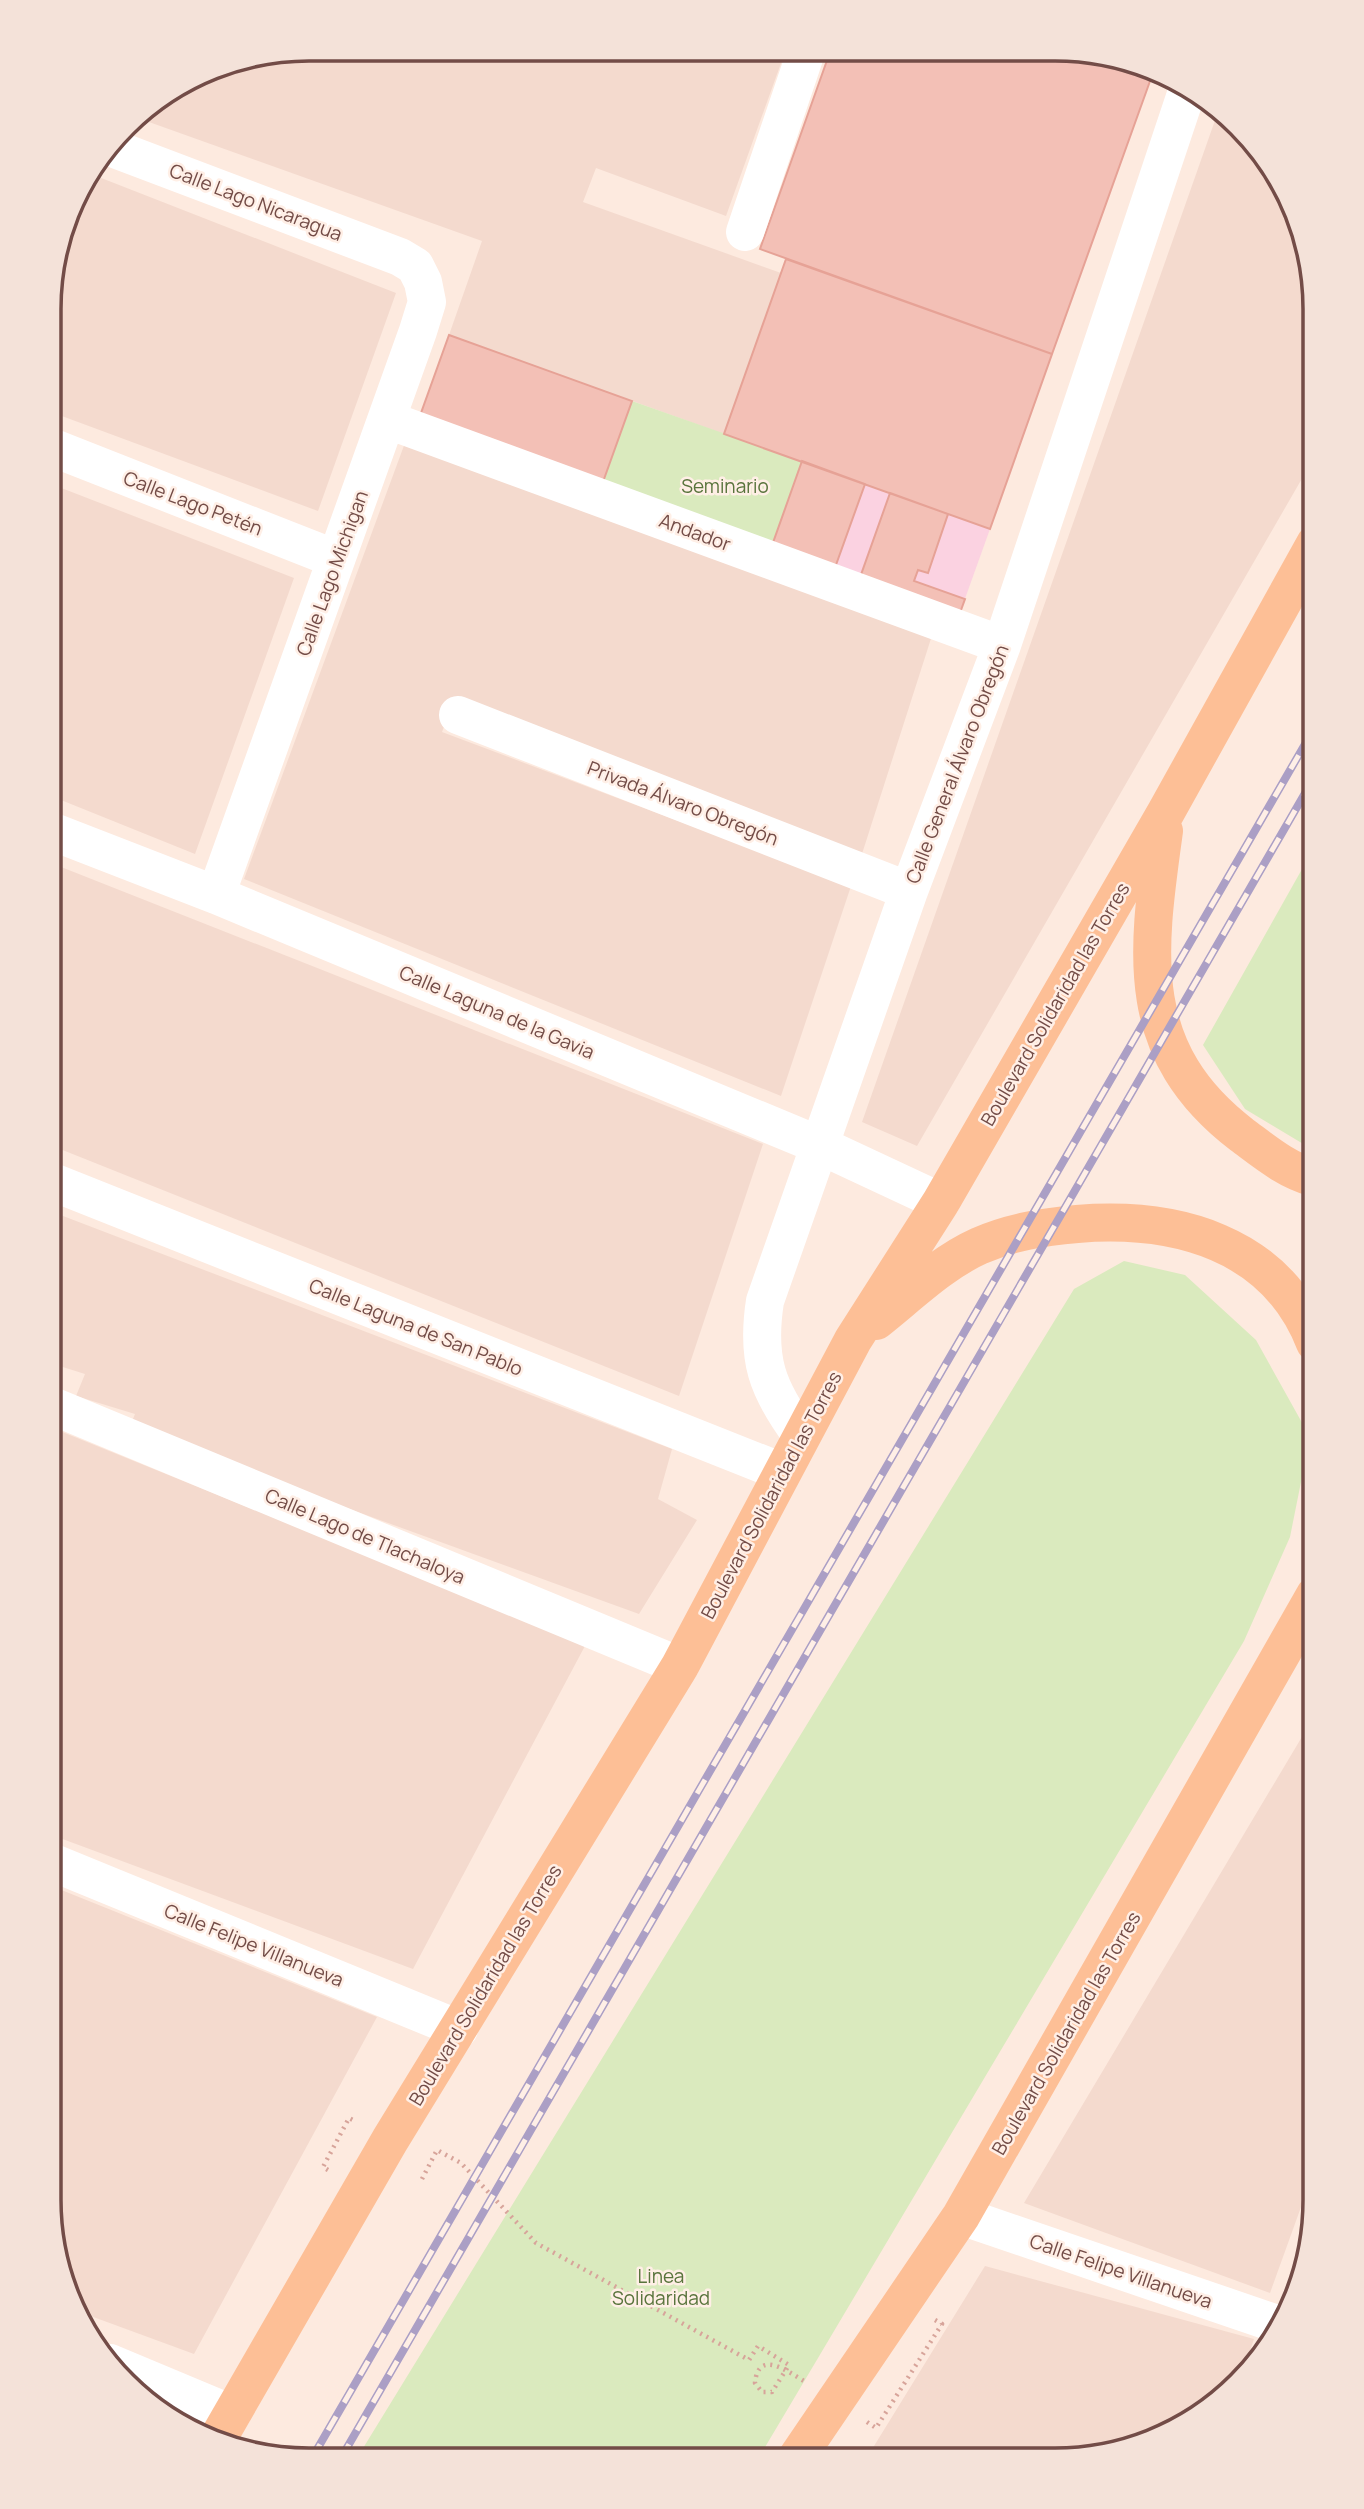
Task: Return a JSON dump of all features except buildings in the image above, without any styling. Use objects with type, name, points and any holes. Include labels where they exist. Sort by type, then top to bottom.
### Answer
[{"type":"main road","name":"Boulevard Solidaridad las Torres","points":[[225,2427],[390,2140],[680,1666],[853,1340],[941,1202],[1166,812],[1303,566]]},
{"type":"main road","points":[[1166,812],[1150,928],[1150,965],[1157,1010],[1169,1051],[1207,1104],[1226,1122],[1276,1160],[1303,1175]]},
{"type":"main road","points":[[853,1340],[941,1269],[976,1247],[1006,1235],[1045,1227],[1116,1222],[1185,1230],[1228,1246],[1258,1265],[1287,1293],[1303,1322]]},
{"type":"main road","name":"Boulevard Solidaridad las Torres","points":[[803,2448],[961,2216],[1303,1614]]},
{"type":"street","points":[[745,232],[803,61]]},
{"type":"street","name":"Calle General Álvaro Obregón","points":[[801,1435],[770,1385],[760,1334],[765,1301],[909,891],[1002,645],[1185,98]]},
{"type":"street","name":"Calle Lago Nicaragua","points":[[119,151],[400,257]]},
{"type":"street","name":"Calle Lago Michigan","points":[[216,895],[388,420],[427,302],[423,282],[415,267],[400,257]]},
{"type":"street","name":"Andador","points":[[388,420],[1002,645]]},
{"type":"street","name":"Calle Lago Petén","points":[[61,451],[336,559]]},
{"type":"street","name":"Privada Álvaro Obregón","points":[[458,715],[909,891]]},
{"type":"street","name":"Calle Laguna de la Gavia","points":[[61,835],[216,895],[819,1145],[941,1202]]},
{"type":"street","name":"Calle Laguna de San Pablo","points":[[61,1185],[782,1472]]},
{"type":"street","name":"Calle Lago de Tlachaloya","points":[[61,1410],[680,1666]]},
{"type":"street","name":"Calle Felipe Villanueva","points":[[61,1866],[459,2029]]},
{"type":"street","name":"Calle Felipe Villanueva","points":[[961,2216],[1270,2322]]},
{"type":"street","points":[[140,2380],[225,2427]]},
{"type":"path","points":[[422,2179],[437,2150],[461,2163],[536,2243],[749,2360],[758,2346],[789,2365],[772,2392],[762,2392],[755,2383],[757,2370],[767,2364],[779,2366]]},
{"type":"path","points":[[876,2428],[942,2323]]},
{"type":"shaded area","points":[[782,61],[726,216],[596,168],[583,202],[781,273],[724,434],[449,335],[482,241],[148,122],[172,103],[215,80],[277,63]]},
{"type":"shaded area","points":[[1215,120],[1241,146],[1269,185],[1290,230],[1298,261],[1303,310],[1303,477],[917,1146],[862,1122]]},
{"type":"shaded area","points":[[100,177],[396,293],[318,511],[61,416],[63,277],[74,230]]},
{"type":"shaded area","points":[[409,432],[936,623],[861,857],[454,700],[442,732],[851,886],[781,1096],[244,879]]},
{"type":"shaded area","points":[[802,461],[990,529],[957,621],[769,554]]},
{"type":"shaded area","points":[[61,488],[294,578],[195,854],[61,800]]},
{"type":"shaded area","points":[[61,867],[763,1144],[679,1396],[61,1149]]},
{"type":"shaded area","points":[[61,1215],[672,1449],[658,1499],[697,1520],[639,1614],[129,1429],[135,1414],[76,1396],[85,1374],[61,1366]]},
{"type":"shaded area","points":[[61,1431],[586,1644],[413,1969],[61,1838]]},
{"type":"shaded area","points":[[1303,1735],[1303,2202],[1270,2293],[1024,2203]]},
{"type":"shaded area","points":[[61,1890],[377,2017],[194,2354],[91,2316],[74,2279],[63,2232],[61,2199]]},
{"type":"shaded area","points":[[985,2266],[1254,2339],[1249,2353],[1241,2363],[1206,2396],[1179,2414],[1134,2435],[1087,2446],[1054,2448],[873,2448]]},
{"type":"green space","name":"Seminario","points":[[632,401],[802,461],[769,554],[599,493]]},
{"type":"green space","points":[[1303,867],[1303,1144],[1245,1109],[1203,1045]]},
{"type":"green space","name":"Linea Solidaridad","points":[[1124,1261],[1185,1275],[1256,1340],[1303,1424],[1303,1472],[1290,1537],[1244,1641],[765,2448],[363,2448],[1074,1289]]},
{"type":"railway","points":[[318,2448],[1303,748]]},
{"type":"railway","points":[[347,2448],[1303,797]]}]
